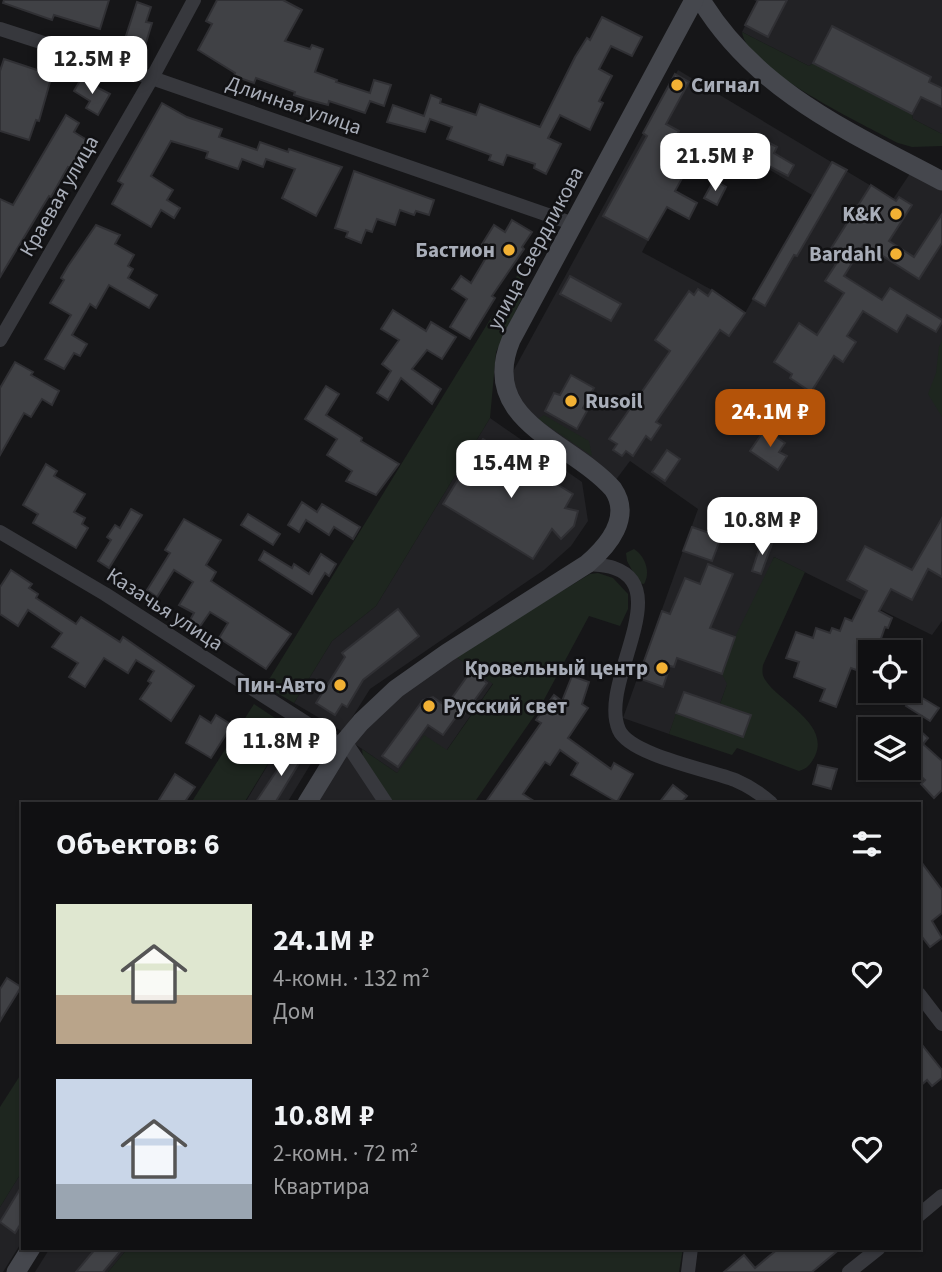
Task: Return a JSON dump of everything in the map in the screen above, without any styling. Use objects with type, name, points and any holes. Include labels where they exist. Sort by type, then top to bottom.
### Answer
[{"type":"street","name":"Краевая улица","points":[[0,340],[152,78],[194,0]]},
{"type":"street","name":"улица Свердликова","points":[[308,802],[344,744],[374,709],[421,670],[587,564],[603,549],[620,520],[622,510],[618,495],[607,482],[524,420],[511,402],[503,374],[503,361],[511,341],[694,0]]},
{"type":"street","points":[[701,0],[738,52],[778,86],[822,115],[942,181]]},
{"type":"street","name":"Длинная улица","points":[[0,29],[152,78],[574,224]]},
{"type":"street","name":"Казачья улица","points":[[0,532],[344,744]]},
{"type":"street","points":[[587,564],[610,566],[623,573],[634,585],[640,600],[614,702],[617,724],[623,738],[639,748],[736,781],[769,802]]},
{"type":"street","points":[[344,744],[385,802]]},
{"type":"street","points":[[921,997],[942,1024]]},
{"type":"street","points":[[921,1213],[942,1196]]},
{"type":"street","points":[[16,1272],[30,1250]]},
{"type":"street","points":[[688,1272],[691,1250]]},
{"type":"street","points":[[849,1272],[876,1250]]},
{"type":"shaded area","points":[[754,0],[942,0],[942,134],[913,119],[912,114],[814,63],[809,66],[742,32],[757,2]]},
{"type":"shaded area","points":[[742,32],[809,66],[813,63],[912,114],[913,119],[942,134],[942,146],[912,147],[898,143],[835,110],[784,79],[763,62],[748,47]]},
{"type":"shaded area","points":[[678,70],[893,199],[911,172],[942,189],[942,621],[932,635],[774,557],[720,704],[684,692],[669,734],[623,718],[698,509],[630,461],[615,481],[531,418],[510,377]],"holes":[[[726,144],[812,195],[745,313],[712,290],[642,252],[696,152]]]},
{"type":"shaded area","points":[[518,274],[522,281],[523,296],[496,352],[490,418],[376,606],[332,641],[294,703],[265,686]]},
{"type":"shaded area","points":[[942,340],[942,417],[928,394],[936,373]]},
{"type":"shaded area","points":[[544,415],[589,441],[592,456],[538,419]]},
{"type":"shaded area","points":[[490,418],[582,482],[588,521],[571,546],[544,570],[370,689],[343,732],[294,703],[332,641],[376,606]]},
{"type":"shaded area","points":[[634,549],[646,565],[644,584],[639,583],[627,561],[626,553]]},
{"type":"shaded area","points":[[774,557],[805,572],[762,669],[766,681],[801,714],[816,734],[818,744],[815,756],[808,766],[799,771],[737,748],[732,755],[669,734],[676,713],[720,704],[727,684],[722,674],[735,637]]},
{"type":"shaded area","points":[[598,573],[613,578],[628,594],[628,609],[620,626],[589,616],[539,709],[475,802],[392,802],[363,758],[362,749],[397,773],[424,735],[447,750],[493,684],[455,656],[590,574]]},
{"type":"shaded area","points":[[455,656],[493,683],[446,751],[397,773],[352,742],[371,719]]},
{"type":"shaded area","points":[[254,704],[290,728],[245,802],[192,802]]},
{"type":"shaded area","points":[[290,728],[321,747],[288,802],[246,802]]},
{"type":"shaded area","points":[[349,751],[382,802],[316,802]]},
{"type":"shaded area","points":[[21,1074],[21,1173],[0,1207],[0,1107]]},
{"type":"shaded area","points":[[21,1173],[21,1243],[3,1272],[0,1272],[0,1207]]},
{"type":"shaded area","points":[[49,1250],[126,1250],[108,1272],[35,1272]]},
{"type":"shaded area","points":[[126,1250],[683,1250],[679,1272],[108,1272]]},
{"type":"building","points":[[4,0],[109,0],[100,29],[54,15],[52,20],[3,3]]},
{"type":"building","points":[[217,0],[283,0],[302,10],[285,41],[310,49],[312,45],[323,49],[315,72],[337,80],[336,82],[370,93],[374,80],[391,85],[384,106],[370,101],[365,113],[329,101],[328,105],[306,99],[294,95],[295,92],[256,78],[254,83],[234,76],[235,73],[198,50],[212,24],[206,21]]},
{"type":"building","points":[[758,0],[787,0],[768,37],[745,25]]},
{"type":"building","points":[[137,2],[151,7],[146,22],[152,23],[145,46],[125,39]]},
{"type":"building","points":[[602,17],[642,37],[632,56],[611,46],[599,69],[612,76],[599,101],[603,103],[590,130],[560,115],[548,138],[561,144],[546,174],[534,168],[535,164],[507,155],[503,165],[489,160],[491,155],[447,139],[452,127],[430,119],[425,132],[387,122],[393,105],[424,116],[431,95],[441,99],[440,103],[476,115],[480,104],[540,127],[575,57],[587,38],[590,40]]},
{"type":"building","points":[[832,26],[931,77],[929,82],[942,88],[942,107],[921,97],[912,114],[813,63]]},
{"type":"building","points":[[4,59],[52,75],[39,121],[36,120],[29,140],[0,131],[0,71]]},
{"type":"building","points":[[675,74],[689,82],[666,124],[679,131],[670,148],[692,160],[675,191],[697,203],[689,219],[667,207],[648,240],[603,216],[647,136],[643,133]]},
{"type":"building","points":[[81,79],[110,94],[98,115],[86,108],[90,101],[74,91]]},
{"type":"building","points":[[162,103],[187,117],[222,129],[219,137],[257,150],[260,142],[288,152],[289,149],[342,167],[316,216],[282,198],[295,169],[266,159],[263,167],[242,159],[238,169],[206,158],[208,152],[171,141],[151,176],[173,190],[167,200],[180,208],[174,218],[161,210],[151,227],[112,204],[123,184],[118,181]]},
{"type":"building","points":[[66,115],[79,123],[74,132],[87,140],[0,277],[0,199],[13,205]]},
{"type":"building","points":[[766,141],[777,147],[774,153],[794,165],[788,176],[748,155],[753,146],[761,150]]},
{"type":"building","points":[[832,162],[847,170],[765,306],[753,299]]},
{"type":"building","points":[[354,171],[434,200],[429,215],[416,211],[414,215],[400,210],[395,225],[377,219],[372,232],[366,230],[361,243],[346,237],[348,232],[335,228]]},
{"type":"building","points":[[714,180],[726,187],[717,205],[704,198]]},
{"type":"building","points":[[871,185],[896,201],[899,197],[912,205],[889,241],[914,257],[942,214],[942,243],[919,279],[864,244],[844,276],[882,300],[890,288],[942,322],[936,332],[907,315],[897,332],[863,311],[847,336],[856,342],[843,362],[834,356],[811,392],[790,378],[792,374],[774,362],[799,323],[817,335],[844,293],[825,281],[836,264],[825,258]]},
{"type":"building","points":[[512,220],[532,232],[522,247],[524,249],[492,296],[495,298],[470,339],[450,327],[467,299],[452,289],[461,276],[471,283],[490,251],[481,246],[494,225],[505,232]]},
{"type":"building","points":[[96,225],[120,235],[115,244],[134,255],[128,266],[133,269],[128,278],[157,295],[149,308],[109,285],[96,308],[90,304],[72,335],[87,344],[80,356],[74,353],[64,369],[45,359],[71,315],[50,303],[64,280],[61,278],[68,266]]},
{"type":"building","points":[[570,276],[621,304],[611,321],[560,294]]},
{"type":"building","points":[[698,289],[708,296],[712,290],[745,313],[729,336],[720,330],[656,422],[661,425],[651,440],[646,436],[633,456],[626,451],[622,456],[613,450],[617,444],[609,439],[670,351],[655,340],[689,291],[694,295]]},
{"type":"building","points":[[393,310],[426,331],[431,322],[456,337],[442,359],[427,350],[412,369],[441,389],[432,404],[401,378],[388,400],[377,393],[391,371],[382,364],[399,340],[381,329]]},
{"type":"building","points":[[15,362],[59,391],[52,405],[42,399],[31,417],[24,413],[0,455],[0,388]]},
{"type":"building","points":[[571,375],[594,388],[583,408],[587,411],[577,429],[545,411],[554,393],[560,395]]},
{"type":"building","points":[[326,386],[339,394],[326,415],[399,464],[376,495],[346,481],[352,471],[327,455],[337,439],[305,419]]},
{"type":"building","points":[[765,429],[785,443],[779,452],[787,456],[778,470],[750,451]]},
{"type":"building","points":[[483,439],[573,494],[565,508],[578,511],[574,526],[561,539],[552,529],[533,559],[443,504]]},
{"type":"building","points":[[667,450],[680,459],[665,481],[652,472]]},
{"type":"building","points":[[46,464],[57,471],[54,476],[85,494],[74,512],[85,518],[82,524],[88,528],[76,548],[33,523],[38,514],[23,505]]},
{"type":"building","points":[[302,502],[317,512],[322,504],[360,527],[353,539],[334,527],[329,535],[306,520],[299,532],[288,525]]},
{"type":"building","points":[[131,509],[142,515],[109,568],[98,561],[111,540],[107,537],[115,525],[120,528]]},
{"type":"building","points":[[248,514],[280,534],[273,545],[241,525]]},
{"type":"building","points":[[942,518],[942,577],[928,569],[912,600],[891,589],[879,611],[892,618],[880,640],[858,640],[858,671],[851,668],[836,707],[820,701],[825,689],[794,677],[799,662],[786,658],[796,632],[813,638],[816,628],[830,633],[832,628],[840,631],[845,618],[852,621],[867,591],[847,580],[865,546],[912,570]]},
{"type":"building","points":[[184,519],[221,540],[206,565],[216,572],[211,581],[291,634],[266,669],[219,638],[228,623],[210,612],[199,628],[189,622],[194,613],[179,605],[193,582],[174,570],[157,597],[147,590],[170,553],[165,550]]},
{"type":"building","points":[[692,527],[721,537],[712,561],[683,551]]},
{"type":"building","points":[[762,540],[772,544],[761,574],[752,571]]},
{"type":"building","points":[[264,551],[292,568],[294,564],[309,574],[321,554],[336,564],[329,576],[325,573],[312,594],[259,560]]},
{"type":"building","points":[[708,564],[733,574],[710,628],[735,637],[722,674],[677,658],[674,667],[670,666],[663,687],[638,678],[662,611],[670,614],[685,578],[700,584]]},
{"type":"building","points":[[11,570],[32,584],[29,588],[38,594],[36,598],[76,624],[81,617],[120,642],[123,637],[194,686],[171,721],[140,699],[151,683],[148,681],[154,671],[136,660],[128,673],[104,658],[85,687],[69,677],[78,663],[52,647],[62,633],[28,610],[18,626],[0,614],[0,587]]},
{"type":"building","points":[[398,609],[419,636],[363,680],[347,707],[342,704],[335,715],[316,703],[345,657],[342,653]]},
{"type":"building","points":[[471,671],[487,683],[463,716],[459,713],[443,735],[428,725],[398,767],[382,756],[423,700],[433,697],[446,706]]},
{"type":"building","points":[[572,676],[589,682],[582,704],[588,708],[568,738],[611,769],[614,763],[633,774],[617,802],[571,775],[578,763],[560,750],[550,765],[545,762],[523,794],[535,802],[486,802],[541,723],[536,720],[554,695],[562,701]]},
{"type":"building","points":[[684,692],[751,715],[743,737],[676,713]]},
{"type":"building","points":[[921,697],[939,708],[930,721],[906,706],[908,703],[921,703]]},
{"type":"building","points":[[216,715],[232,725],[211,758],[186,743],[200,716],[211,723]]},
{"type":"building","points":[[921,732],[928,738],[923,744],[942,761],[942,790],[934,798],[921,784],[925,780],[921,776]]},
{"type":"building","points":[[292,748],[304,755],[276,802],[256,802]]},
{"type":"building","points":[[818,765],[837,769],[831,789],[813,784]]},
{"type":"building","points":[[175,774],[195,787],[185,802],[158,802]]},
{"type":"building","points":[[673,785],[687,796],[682,802],[660,802]]},
{"type":"building","points":[[921,862],[942,890],[942,913],[932,921],[942,938],[930,947],[921,936]]},
{"type":"building","points":[[7,978],[21,987],[0,1021],[0,989]]},
{"type":"building","points":[[921,1044],[942,1070],[942,1078],[932,1086],[927,1080],[921,1085]]},
{"type":"building","points":[[21,1187],[21,1223],[15,1233],[0,1222]]},
{"type":"building","points":[[94,1250],[121,1250],[103,1272],[76,1272]]},
{"type":"building","points":[[777,1250],[839,1250],[812,1272],[724,1272],[744,1255],[755,1268]]},
{"type":"place","name":"Сигнал","points":[[677,85]]},
{"type":"place","name":"K&K","points":[[896,214]]},
{"type":"place","name":"Бастион","points":[[509,250]]},
{"type":"place","name":"Bardahl","points":[[896,254]]},
{"type":"place","name":"Rusoil","points":[[571,401]]},
{"type":"place","name":"Кровельный центр","points":[[662,668]]},
{"type":"place","name":"Пин-Авто","points":[[340,685]]},
{"type":"place","name":"Русский свет","points":[[429,706]]}]
